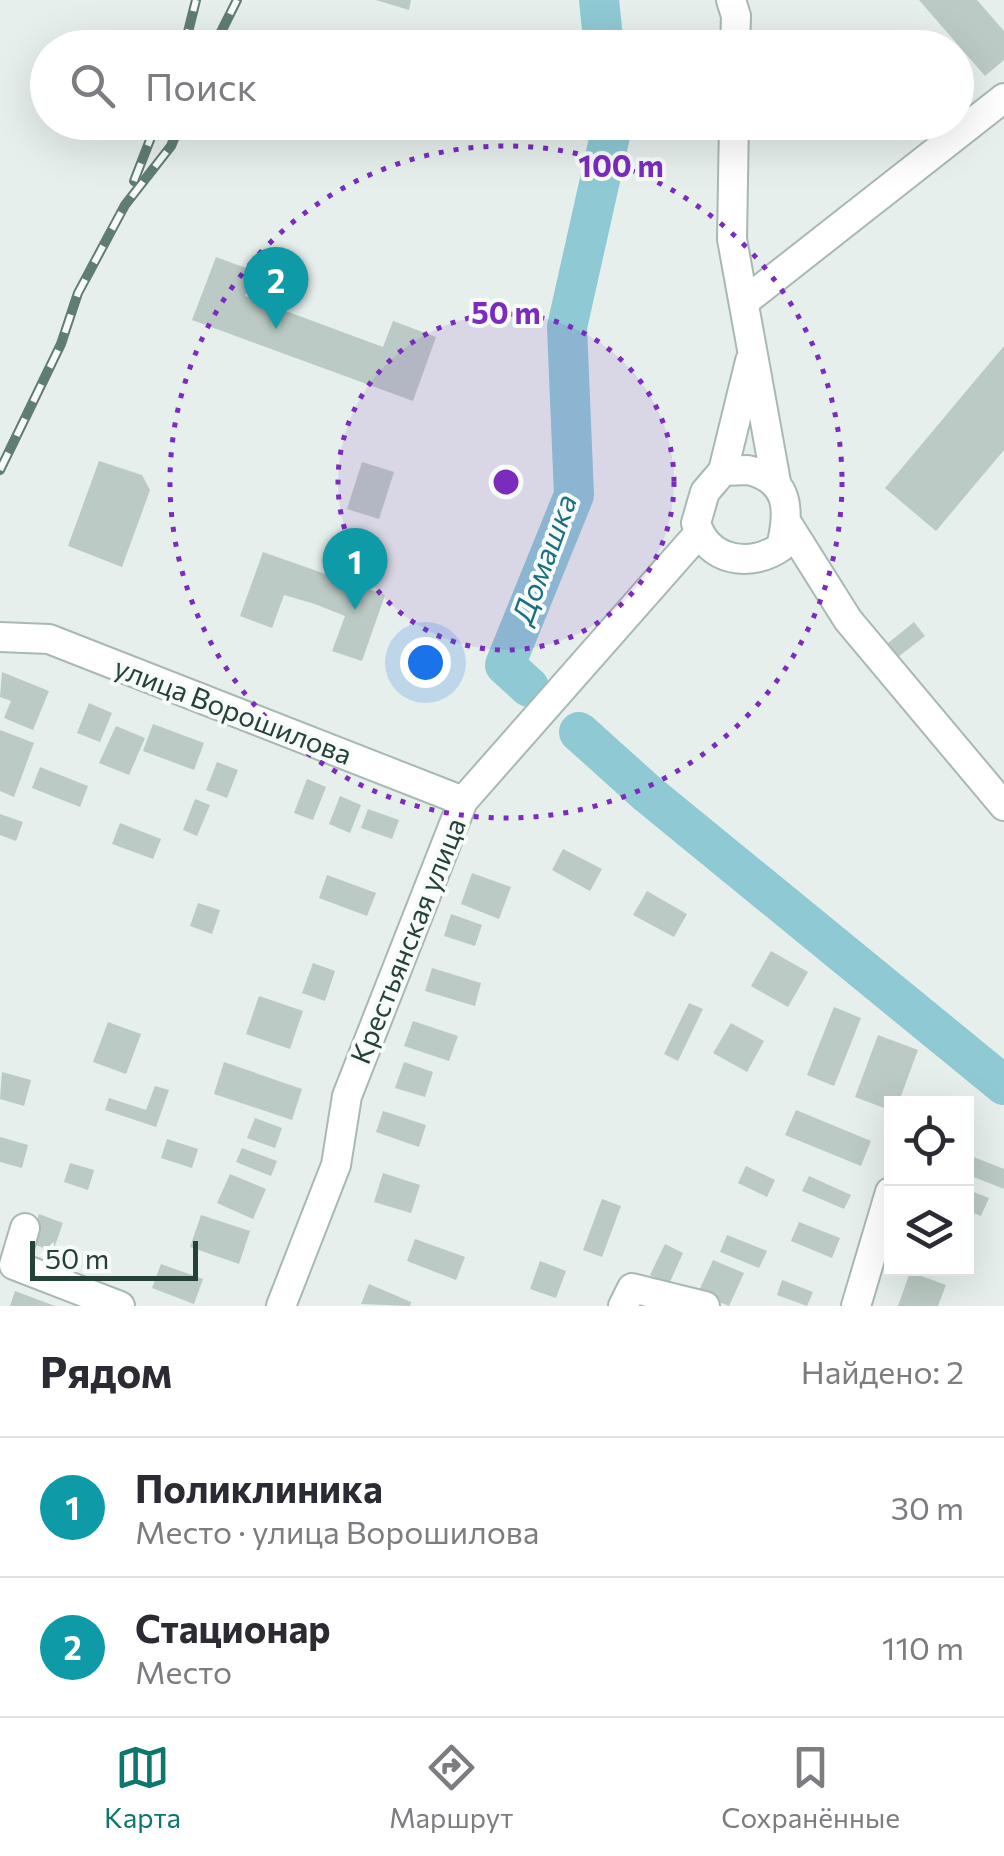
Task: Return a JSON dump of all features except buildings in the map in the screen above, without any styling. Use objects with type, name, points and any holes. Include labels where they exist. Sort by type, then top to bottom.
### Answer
[{"type":"street","points":[[731,0],[736,30]]},
{"type":"street","points":[[974,122],[1004,98]]},
{"type":"street","points":[[734,140],[732,239],[787,524],[782,547],[765,558],[733,560],[709,548],[696,523],[705,492],[723,471],[752,350]]},
{"type":"street","points":[[744,302],[950,140]]},
{"type":"street","points":[[723,471],[748,470],[776,482]]},
{"type":"street","points":[[787,524],[848,620],[1004,806]]},
{"type":"street","name":"Крестьянская улица","points":[[282,1306],[336,1164],[346,1096],[463,801],[699,533]]},
{"type":"street","name":"улица Ворошилова","points":[[0,637],[50,639],[463,801]]},
{"type":"street","points":[[856,1306],[884,1212]]},
{"type":"street","points":[[25,1228],[14,1264],[120,1306]]},
{"type":"street","points":[[623,1306],[632,1288],[706,1306]]},
{"type":"waterway","name":"Домашка","points":[[599,0],[602,30]]},
{"type":"waterway","name":"Домашка","points":[[529,687],[505,665],[574,495],[567,327],[609,140]]},
{"type":"waterway","name":"Домашка","points":[[579,732],[648,794],[1004,1085]]},
{"type":"railway","points":[[188,30],[196,0]]},
{"type":"railway","points":[[222,30],[237,0]]},
{"type":"railway","points":[[134,181],[150,140]]},
{"type":"railway","points":[[0,470],[61,344],[78,293],[125,205],[174,140]]},
{"type":"place","name":"Стационар","points":[[276,329]]},
{"type":"place","name":"Поликлиника","points":[[355,610]]}]
